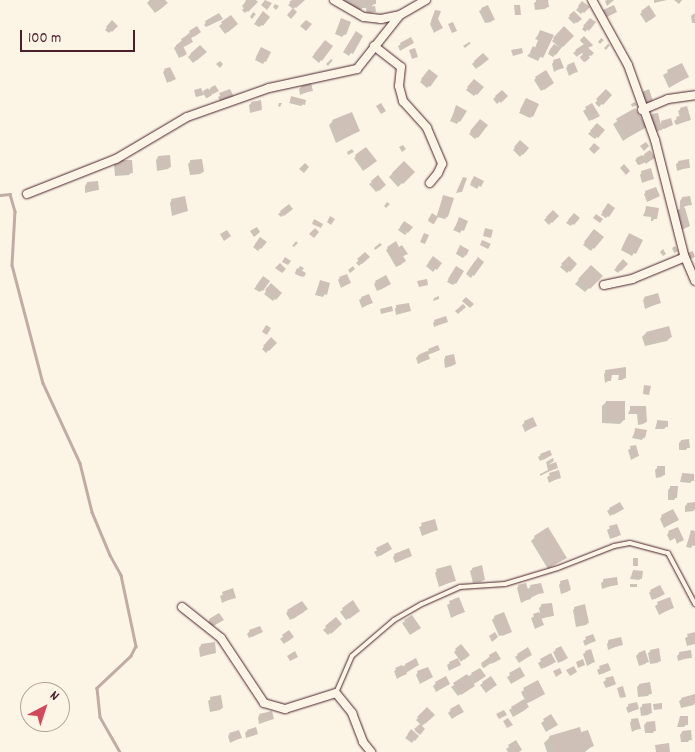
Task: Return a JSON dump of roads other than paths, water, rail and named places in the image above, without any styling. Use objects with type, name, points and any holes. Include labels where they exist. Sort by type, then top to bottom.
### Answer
[{"type":"street","points":[[334,0],[364,17],[381,19],[400,14],[426,0]]},
{"type":"street","points":[[592,0],[628,65],[642,110],[655,140],[685,257],[695,282]]},
{"type":"street","points":[[27,194],[116,159],[187,117],[269,88],[357,69],[400,14]]},
{"type":"street","points":[[374,46],[401,67],[399,86],[403,101],[427,128],[442,164],[430,183]]},
{"type":"street","points":[[642,110],[668,99],[695,95]]},
{"type":"street","points":[[604,285],[632,279],[685,257]]},
{"type":"street","points":[[182,607],[221,638],[264,703],[285,709],[336,693],[352,714],[363,742],[370,752]]},
{"type":"lane","points":[[336,693],[352,656],[394,620],[422,604],[460,587],[505,584],[558,568],[614,546],[630,543],[668,554],[695,604]]},
{"type":"waterway","points":[[0,195],[10,194],[15,211],[12,265],[43,383],[80,463],[92,512],[110,555],[121,575],[136,646],[131,656],[97,688],[100,717],[120,752]]}]
